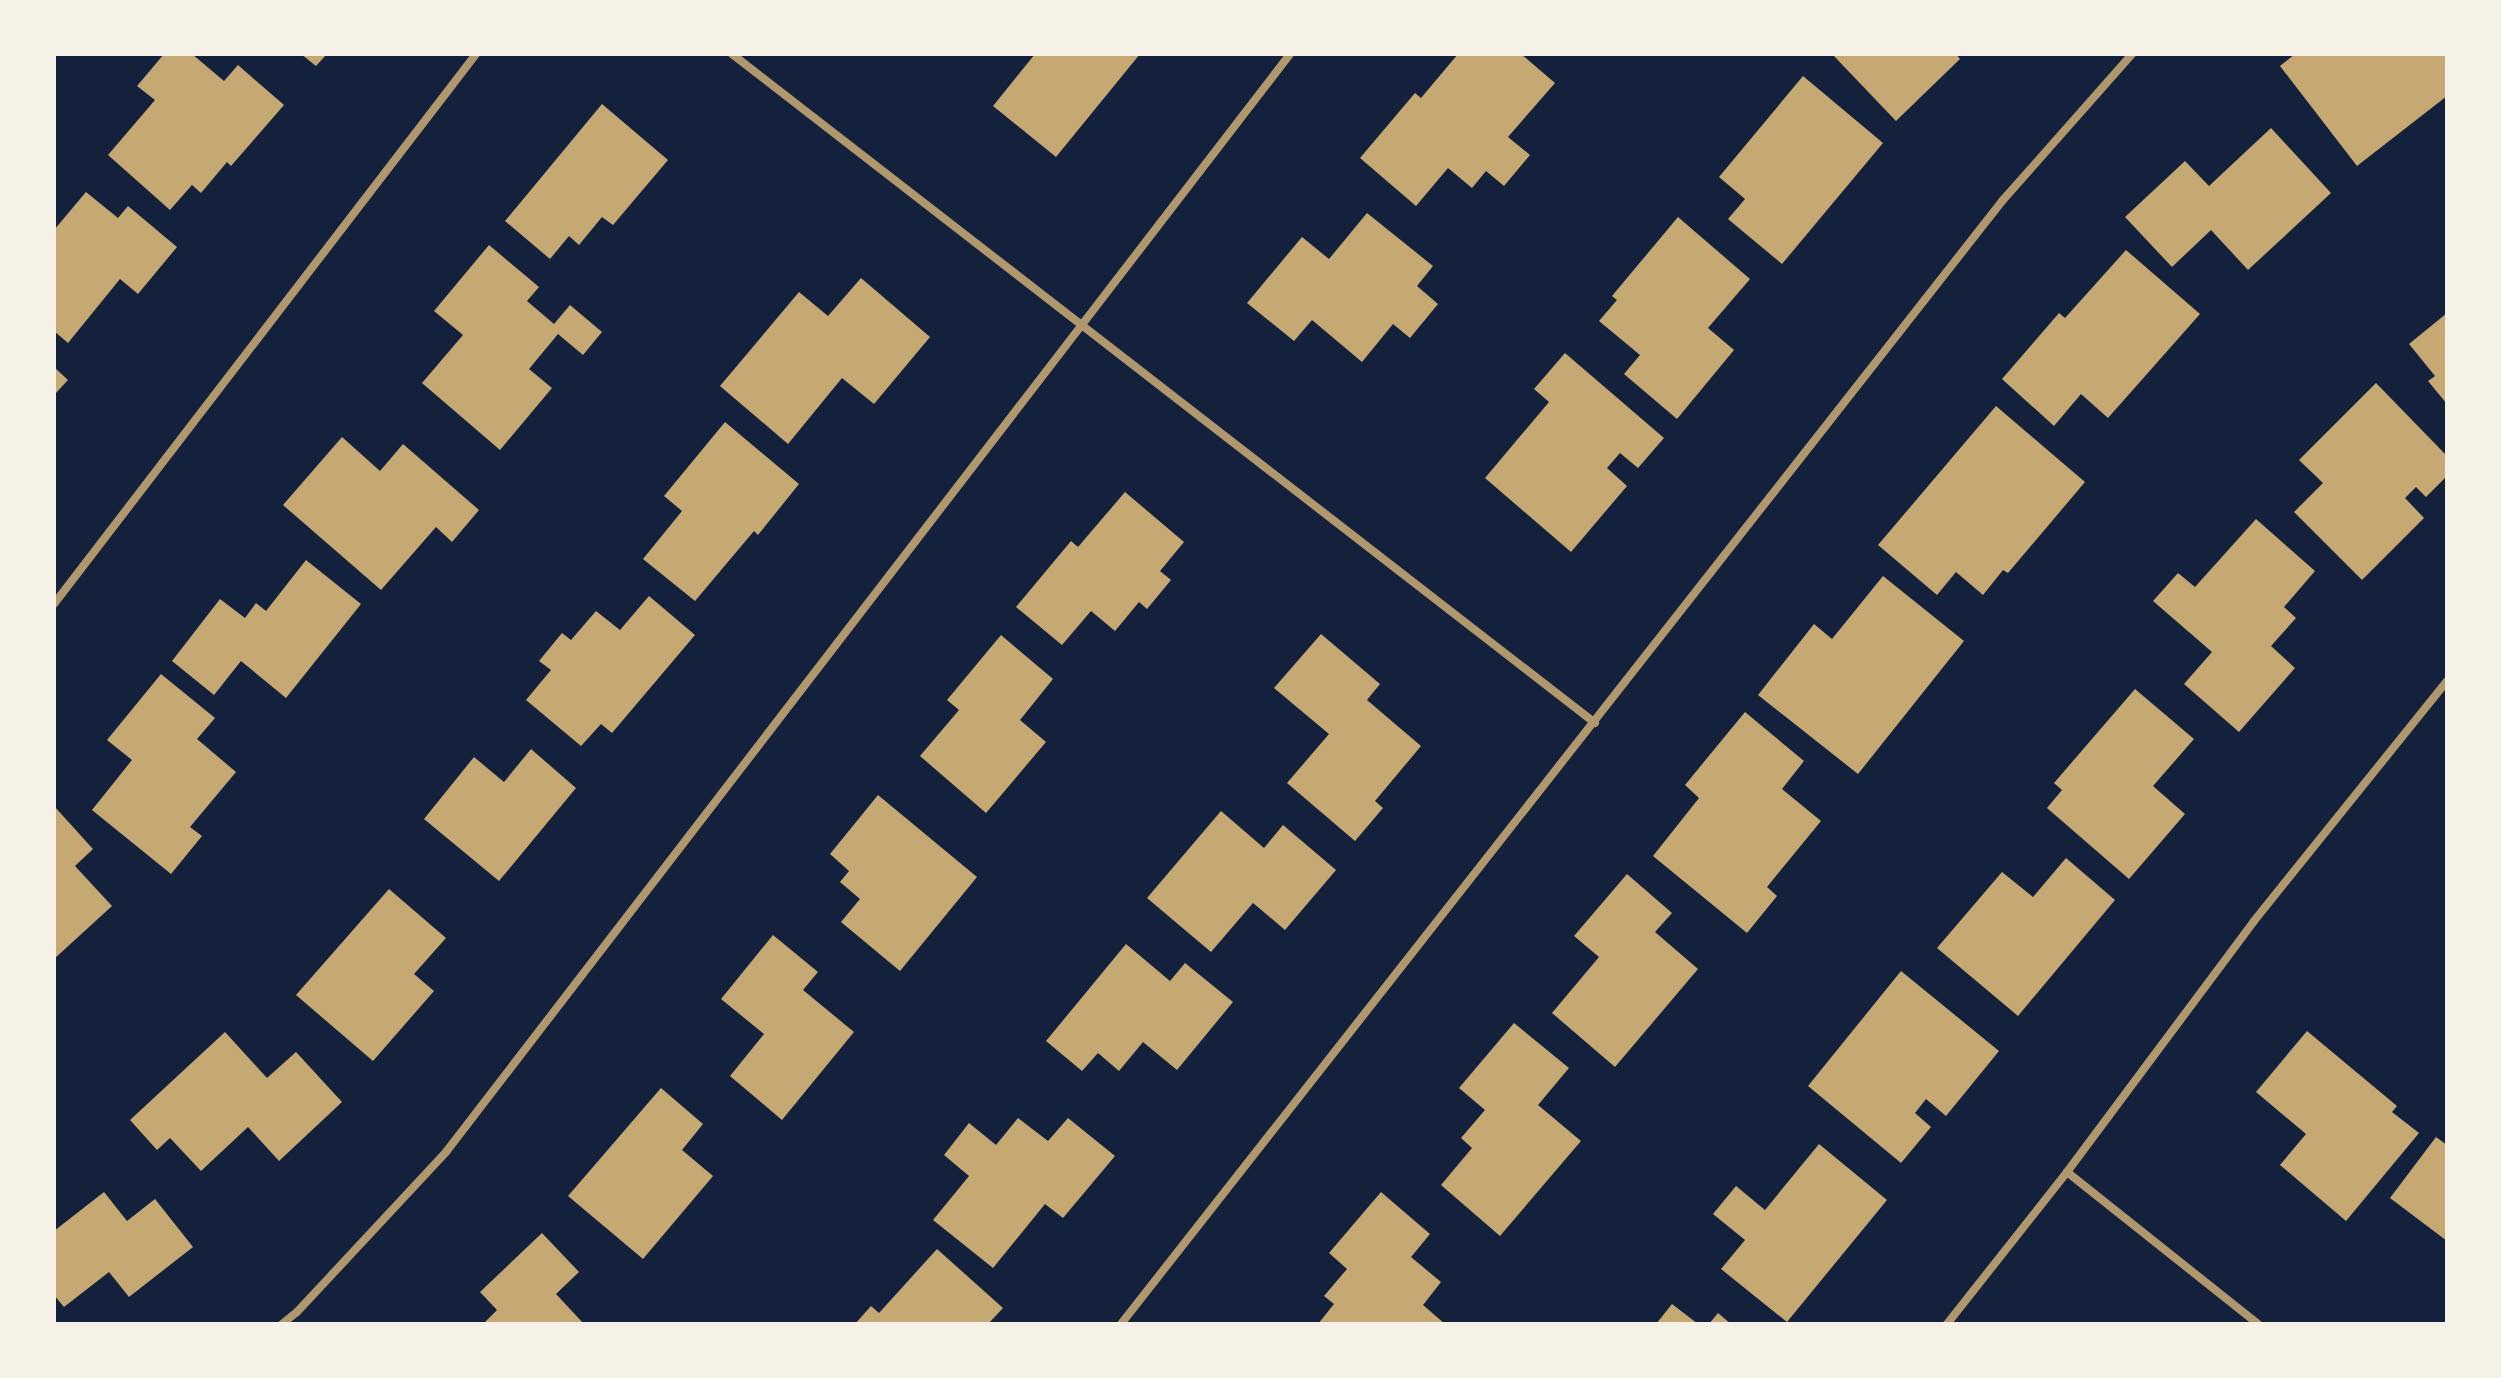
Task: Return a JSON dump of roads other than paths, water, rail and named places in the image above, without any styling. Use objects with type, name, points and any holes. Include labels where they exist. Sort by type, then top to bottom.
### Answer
[{"type":"street","points":[[54,604],[476,54]]},
{"type":"street","points":[[732,54],[1595,723]]},
{"type":"street","points":[[282,1324],[297,1312],[446,1152],[1290,54]]},
{"type":"street","points":[[1121,1324],[2003,200],[2132,54]]},
{"type":"street","points":[[1947,1324],[2067,1172],[2254,921],[2447,681]]},
{"type":"street","points":[[2067,1172],[2258,1324]]}]
